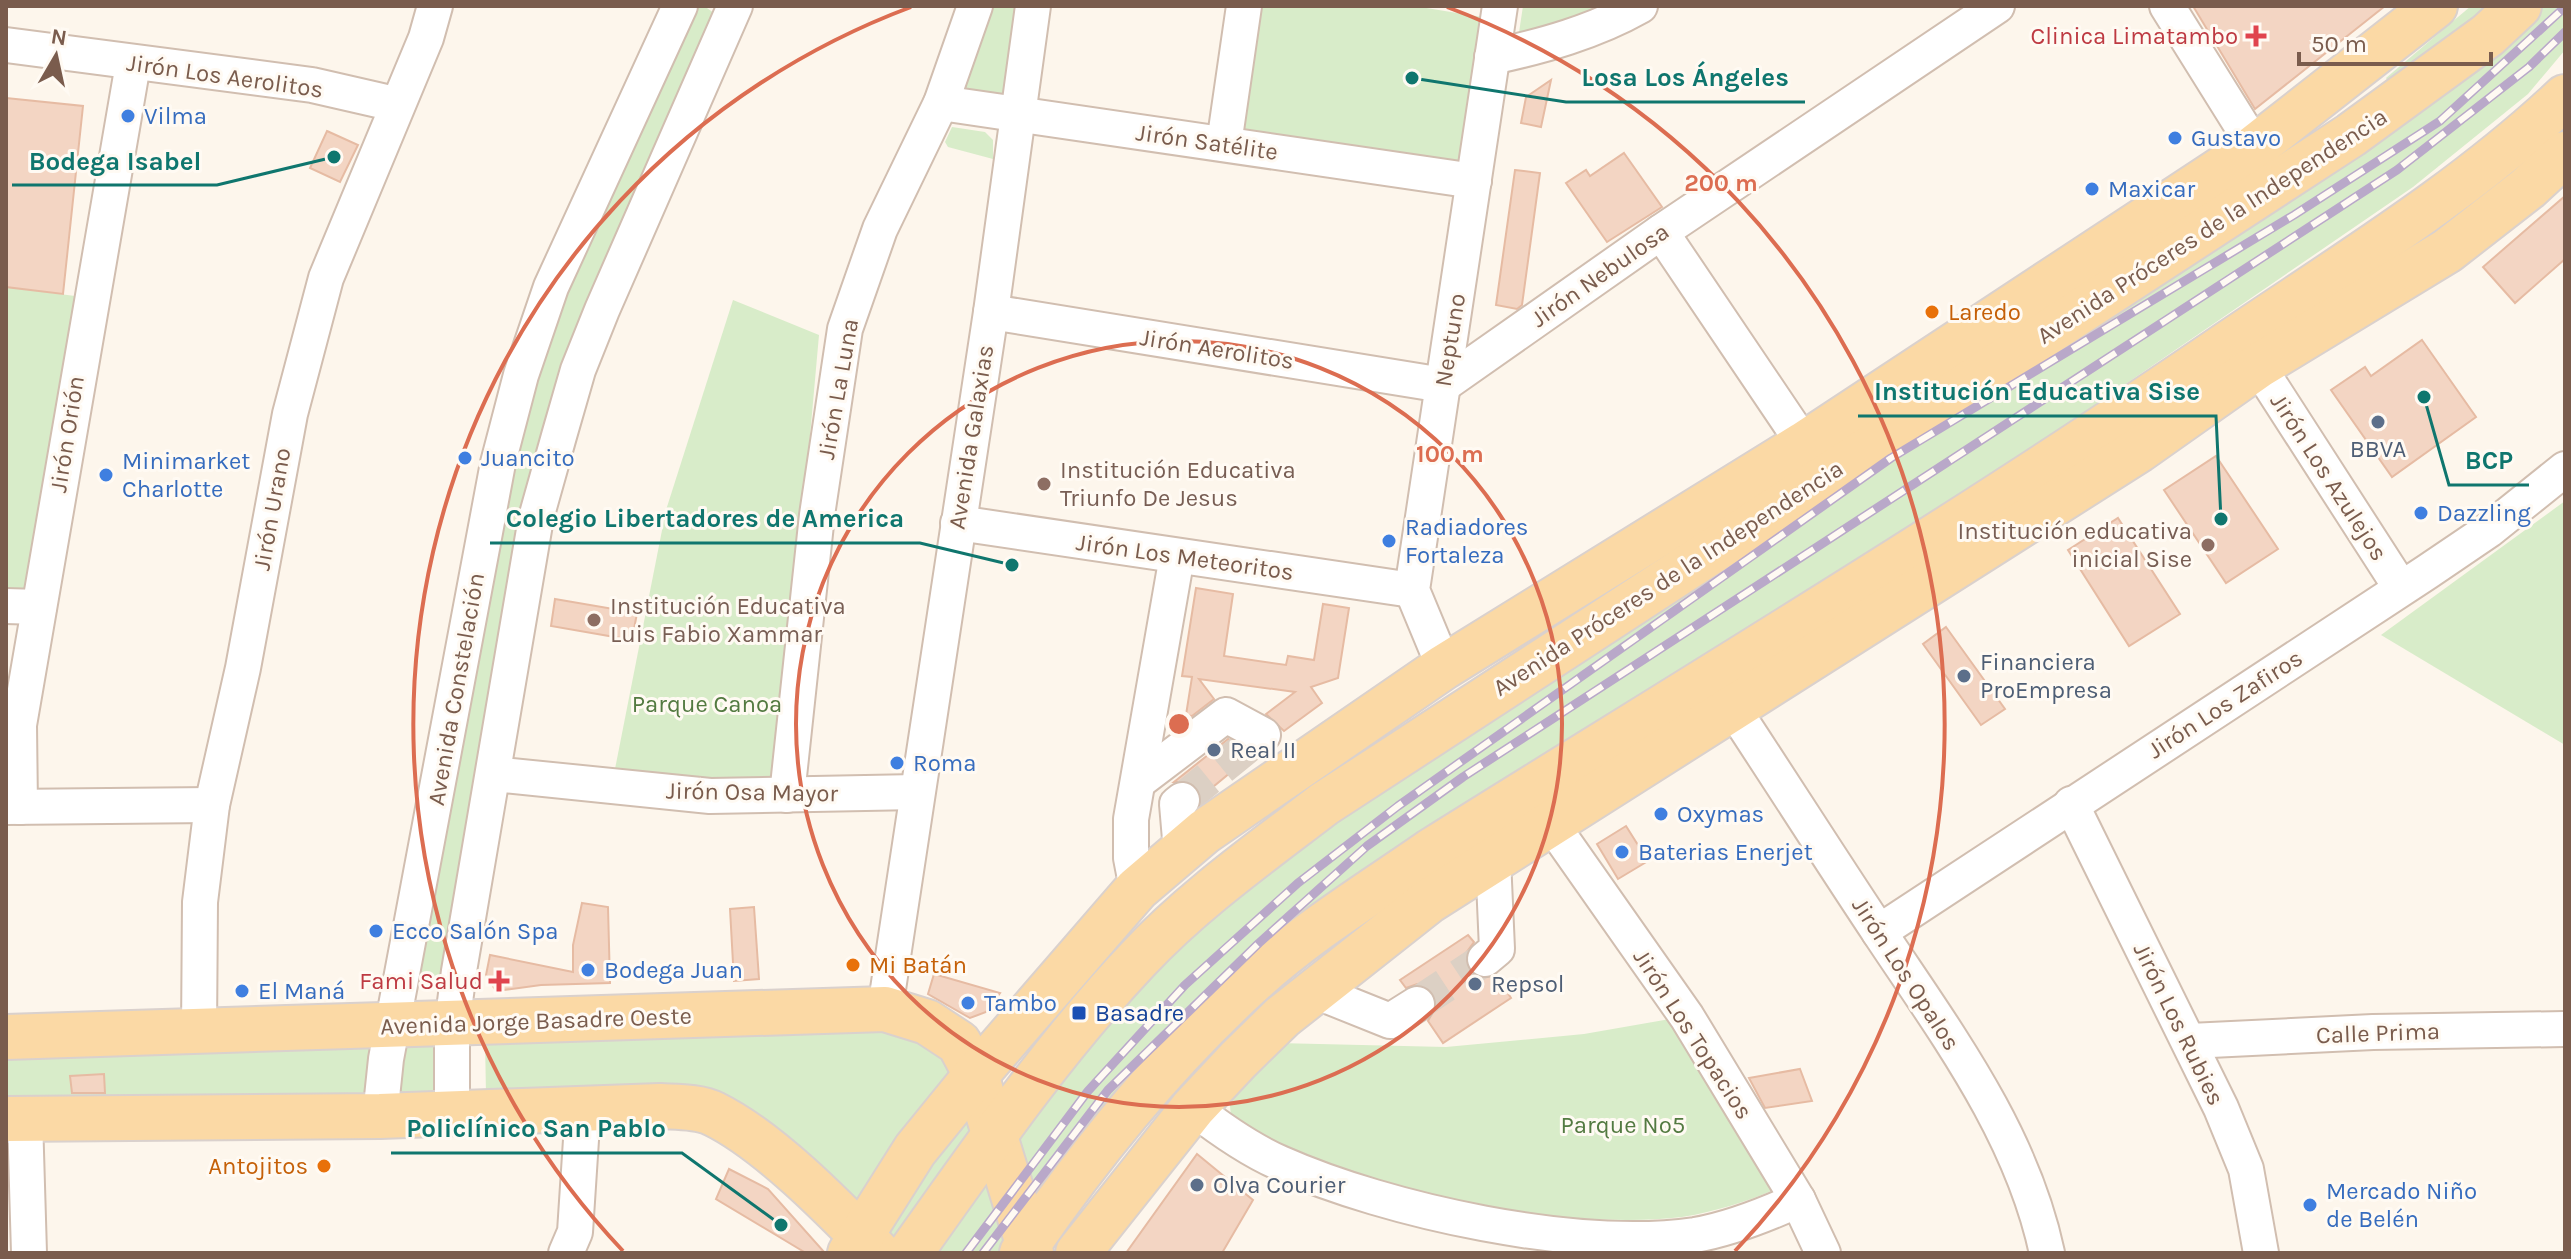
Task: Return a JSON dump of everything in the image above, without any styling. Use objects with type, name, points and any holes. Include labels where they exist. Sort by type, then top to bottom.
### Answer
[{"type":"main road","name":"Avenida Próceres de la Independencia","points":[[863,1247],[915,1150],[1137,889],[1181,851],[1444,667],[1804,444],[2255,147],[2435,6]]},
{"type":"main road","name":"Avenida Próceres de la Independencia","points":[[910,1253],[994,1134],[1060,1048],[1139,958],[1218,886],[1324,804],[2351,135],[2488,35],[2519,6]]},
{"type":"main road","points":[[1027,1250],[1122,1121],[1193,1042],[1255,979],[1332,919],[1431,851],[2127,413],[2442,199],[2527,132],[2565,97]]},
{"type":"main road","points":[[1078,1253],[1193,1108],[1282,1017],[1429,901],[2139,450],[2258,366],[2447,251],[2528,188],[2565,154]]},
{"type":"main road","name":"Avenida Jorge Basadre Oeste","points":[[6,1037],[393,1028],[885,1009],[927,1022],[959,1043],[976,1075],[1027,1250]]},
{"type":"main road","points":[[15,1119],[380,1116],[660,1106],[712,1112],[804,1180],[863,1247]]},
{"type":"street","name":"Jirón Urano","points":[[199,1033],[200,902],[212,805],[243,668],[290,414],[309,333],[331,265],[395,104],[426,38],[435,6]]},
{"type":"street","name":"Avenida Constelación","points":[[380,1116],[393,1028],[498,463],[521,375],[551,287],[680,6]]},
{"type":"street","name":"Jirón La Luna","points":[[787,795],[817,515],[845,329],[880,229],[941,103],[975,6]]},
{"type":"street","name":"Avenida Galaxias","points":[[885,1009],[991,312],[1033,6]]},
{"type":"street","points":[[1224,144],[1244,6]]},
{"type":"street","name":"Neptuno","points":[[1412,590],[1500,6]]},
{"type":"street","points":[[1492,57],[1535,48],[1591,29],[1640,6]]},
{"type":"street","name":"Jirón Nebulosa","points":[[1443,385],[1661,232],[1997,6]]},
{"type":"street","points":[[2167,6],[2255,147]]},
{"type":"street","name":"Avenida Constelación","points":[[452,1114],[452,1025],[536,518],[578,370],[729,8]]},
{"type":"street","name":"Jirón Los Aerolitos","points":[[6,45],[312,85],[395,104]]},
{"type":"street","name":"Jirón Orión","points":[[13,807],[22,606],[133,64]]},
{"type":"street","name":"Jirón Satélite","points":[[941,103],[1474,181]]},
{"type":"street","points":[[1661,232],[1804,444]]},
{"type":"street","name":"Jirón Aerolitos","points":[[991,312],[1443,385]]},
{"type":"street","name":"Jirón Los Azulejos","points":[[2258,366],[2401,588]]},
{"type":"street","name":"Jirón Los Zafiros","points":[[1879,932],[2489,530],[2565,469]]},
{"type":"street","name":"Jirón Los Meteoritos","points":[[958,523],[1412,590]]},
{"type":"street","points":[[1137,889],[1131,832],[1177,556]]},
{"type":"street","points":[[1412,590],[1444,667]]},
{"type":"street","name":"Jirón Los Opalos","points":[[1734,710],[1946,1033],[2004,1132],[2027,1179],[2047,1253]]},
{"type":"street","points":[[1139,781],[1226,715],[1255,740],[1319,753]]},
{"type":"street","name":"Jirón Osa Mayor","points":[[493,774],[710,796],[917,792]]},
{"type":"street","points":[[1181,851],[1177,804],[1182,800]]},
{"type":"street","name":"Jirón Los Rubies","points":[[2071,804],[2190,1041],[2246,1169],[2271,1252]]},
{"type":"street","points":[[13,807],[212,805]]},
{"type":"street","name":"Jirón Los Topacios","points":[[1550,822],[1687,1017],[1798,1200],[1823,1253]]},
{"type":"street","points":[[1485,959],[1497,949],[1493,859]]},
{"type":"street","points":[[1315,991],[1390,1021],[1417,1004]]},
{"type":"street","name":"Calle Prima","points":[[2190,1041],[2373,1032],[2565,1029]]},
{"type":"street","points":[[1193,1108],[1231,1137],[1279,1163],[1417,1209],[1482,1222],[1593,1236],[1650,1239],[1696,1235],[1733,1225],[1798,1200]]},
{"type":"street","points":[[566,1253],[575,1232],[583,1109]]},
{"type":"street","points":[[15,1119],[29,1253]]},
{"type":"green space","points":[[695,6],[704,6],[714,13],[615,256],[441,979],[424,979],[415,969],[501,505],[558,293]]},
{"type":"green space","points":[[983,6],[1019,6],[1004,95],[958,97]]},
{"type":"green space","points":[[1255,6],[1414,6],[1488,18],[1471,173],[1233,136]]},
{"type":"green space","points":[[1523,6],[1616,6],[1518,39]]},
{"type":"green space","points":[[2471,6],[2502,6],[2396,95],[2386,78]]},
{"type":"green space","points":[[2540,6],[2565,6],[2565,50],[2528,94],[2413,187],[1990,477],[1467,805],[1039,1204],[1011,1128],[1225,896]]},
{"type":"green space","points":[[952,127],[985,132],[993,140],[993,159],[948,147],[945,142]]},
{"type":"green space","points":[[6,287],[75,296],[28,591],[6,590]]},
{"type":"green space","name":"Parque Canoa","points":[[733,300],[819,335],[779,783],[614,774],[666,510]]},
{"type":"green space","points":[[2565,501],[2565,745],[2381,635]]},
{"type":"green space","points":[[889,1016],[955,1064],[879,1194],[855,1202],[743,1120],[486,1095],[485,1039]]},
{"type":"green space","name":"Parque Nº5","points":[[1670,1019],[1776,1189],[1730,1206],[1682,1217],[1632,1220],[1574,1218],[1512,1211],[1448,1200],[1326,1165],[1274,1142],[1231,1116],[1229,1096],[1277,1043],[1446,1047],[1584,1034]]},
{"type":"green space","points":[[372,1038],[374,1096],[6,1107],[6,1048]]},
{"type":"green space","points":[[406,1041],[436,1045],[439,1096],[399,1097],[395,1053]]},
{"type":"green space","points":[[964,1117],[975,1125],[896,1249],[882,1226]]},
{"type":"green space","points":[[986,1171],[1010,1238],[1001,1253],[925,1253]]},
{"type":"building","name":"Clinica Limatambo","points":[[2193,6],[2385,6],[2255,109]]},
{"type":"building","points":[[1551,80],[1541,127],[1521,123],[1526,97]]},
{"type":"building","points":[[6,98],[83,106],[63,294],[6,287]]},
{"type":"building","points":[[327,131],[358,145],[340,182],[310,168]]},
{"type":"building","points":[[1624,153],[1662,207],[1607,242],[1566,183],[1586,170],[1590,176]]},
{"type":"building","points":[[1515,170],[1540,173],[1522,305],[1517,309],[1496,305]]},
{"type":"building","points":[[2565,196],[2565,259],[2515,303],[2483,267]]},
{"type":"building","points":[[2422,340],[2476,417],[2392,477],[2331,390],[2365,367],[2371,376]]},
{"type":"building","points":[[2216,456],[2278,549],[2226,583],[2164,490]]},
{"type":"building","points":[[2118,518],[2180,614],[2129,646],[2068,550]]},
{"type":"building","points":[[1196,588],[1233,594],[1224,656],[1286,665],[1288,656],[1314,660],[1323,604],[1349,608],[1338,678],[1311,687],[1322,703],[1284,731],[1266,714],[1295,692],[1199,679],[1214,699],[1192,716],[1186,715],[1192,677],[1182,676]]},
{"type":"building","name":"Institución Educativa Luis Fabio Xammar","points":[[555,599],[637,613],[632,640],[551,626]]},
{"type":"building","name":"Financiera ProEmpresa","points":[[1946,627],[2005,709],[1981,725],[1923,644]]},
{"type":"building","points":[[1228,739],[1254,753],[1202,796],[1190,782],[1174,782]]},
{"type":"building","name":"Baterias Enerjet","points":[[1626,826],[1648,861],[1618,879],[1597,844]]},
{"type":"building","points":[[582,903],[608,907],[610,983],[541,985],[496,991],[486,975],[490,955],[573,972],[573,945]]},
{"type":"building","points":[[754,907],[759,979],[734,981],[730,909]]},
{"type":"building","points":[[1468,935],[1474,942],[1466,953],[1469,971],[1479,978],[1496,975],[1511,998],[1443,1043],[1428,1021],[1437,1004],[1433,993],[1417,984],[1406,988],[1400,980]]},
{"type":"building","name":"Tambo","points":[[934,974],[1000,993],[986,1012],[970,1018],[928,994]]},
{"type":"building","points":[[1800,1069],[1812,1101],[1765,1108],[1749,1078]]},
{"type":"building","points":[[104,1074],[105,1093],[72,1093],[70,1076]]},
{"type":"building","points":[[1197,1154],[1253,1200],[1222,1253],[1126,1253]]},
{"type":"building","points":[[729,1169],[768,1189],[825,1253],[806,1253],[716,1199]]},
{"type":"tunnel","points":[[1182,800],[1248,746]]},
{"type":"tunnel","points":[[1417,1004],[1485,959]]},
{"type":"railway","points":[[966,1253],[1088,1091],[1185,985],[1298,883],[1398,806],[1891,458],[2294,215],[2440,121],[2565,7]]},
{"type":"railway","points":[[983,1253],[1108,1090],[1259,943],[1367,846],[1463,777],[2397,170],[2529,67],[2565,32]]},
{"type":"place","name":"Clinica Limatambo","points":[[2256,36]]},
{"type":"place","name":"Losa Los Ángeles","points":[[1412,78]]},
{"type":"place","name":"Vilma","points":[[128,116]]},
{"type":"place","name":"Gustavo","points":[[2175,138]]},
{"type":"place","name":"Bodega Isabel","points":[[334,157]]},
{"type":"place","name":"Maxicar","points":[[2092,189]]},
{"type":"place","name":"Laredo","points":[[1932,312]]},
{"type":"place","name":"BCP","points":[[2424,397]]},
{"type":"place","name":"BBVA","points":[[2378,422]]},
{"type":"place","name":"Juancito","points":[[465,458]]},
{"type":"place","name":"Minimarket Charlotte","points":[[106,475]]},
{"type":"place","name":"Institución Educativa Triunfo De Jesus","points":[[1044,484]]},
{"type":"place","name":"Dazzling","points":[[2421,513]]},
{"type":"place","name":"Institución Educativa Sise","points":[[2221,519]]},
{"type":"place","name":"Radiadores Fortaleza","points":[[1389,541]]},
{"type":"place","name":"Institución educativa inicial Sise","points":[[2208,545]]},
{"type":"place","name":"Colegio Libertadores de America","points":[[1012,565]]},
{"type":"place","name":"Institución Educativa Luis Fabio Xammar","points":[[594,620]]},
{"type":"place","name":"Financiera ProEmpresa","points":[[1964,676]]},
{"type":"place","name":"Real II","points":[[1214,750]]},
{"type":"place","name":"Roma","points":[[897,763]]},
{"type":"place","name":"Oxymas","points":[[1661,814]]},
{"type":"place","name":"Baterias Enerjet","points":[[1622,852]]},
{"type":"place","name":"Ecco Salón Spa","points":[[376,931]]},
{"type":"place","name":"Mi Batán","points":[[853,965]]},
{"type":"place","name":"Bodega Juan","points":[[588,970]]},
{"type":"place","name":"Fami Salud","points":[[499,981]]},
{"type":"place","name":"Repsol","points":[[1475,984]]},
{"type":"place","name":"El Maná","points":[[242,991]]},
{"type":"place","name":"Tambo","points":[[968,1003]]},
{"type":"place","name":"Basadre","points":[[1079,1013]]},
{"type":"place","name":"Antojitos","points":[[324,1166]]},
{"type":"place","name":"Olva Courier","points":[[1197,1185]]},
{"type":"place","name":"Mercado Niño de Belén","points":[[2310,1205]]},
{"type":"place","name":"Policlínico San Pablo","points":[[781,1225]]}]
